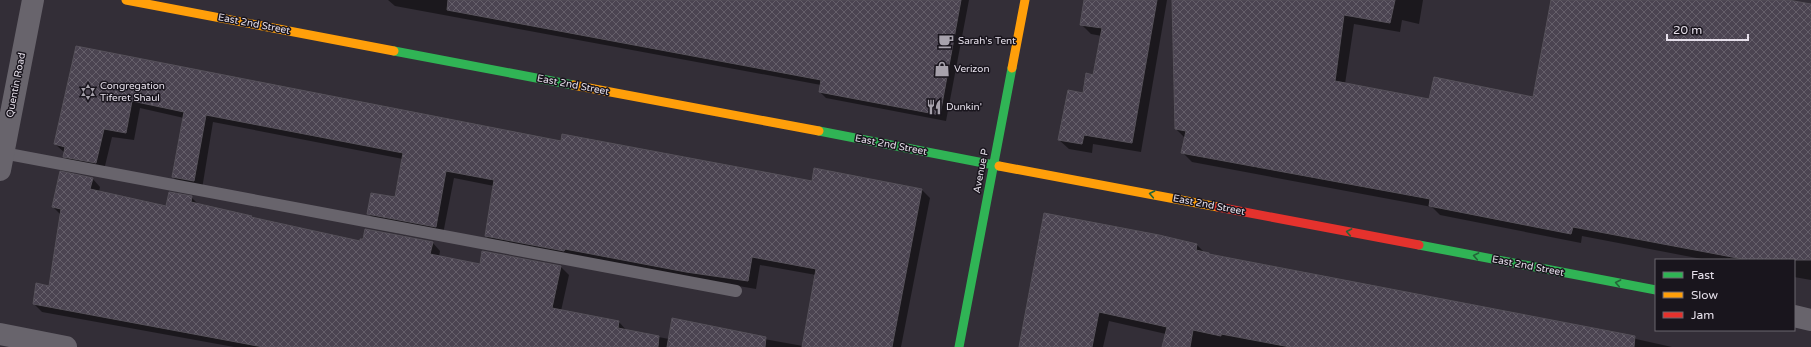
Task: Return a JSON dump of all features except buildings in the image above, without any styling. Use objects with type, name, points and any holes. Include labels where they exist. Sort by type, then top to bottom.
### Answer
[{"type":"street","name":"Quentin Road","points":[[2,162],[33,0]]},
{"type":"street","name":"East 2nd Street","points":[[126,0],[1655,290]]},
{"type":"street","name":"Avenue P","points":[[958,347],[1025,0]]},
{"type":"street","points":[[1795,316],[1811,320]]},
{"type":"street","points":[[0,334],[66,347]]},
{"type":"lane","points":[[2,162],[736,291]]},
{"type":"traffic: fast","points":[[394,51],[573,85]]},
{"type":"traffic: fast","points":[[959,347],[1012,68]]},
{"type":"traffic: fast","points":[[819,131],[999,166]]},
{"type":"traffic: fast","points":[[1419,245],[1655,290]]},
{"type":"traffic: slow","points":[[126,0],[394,51]]},
{"type":"traffic: slow","points":[[1012,68],[1025,0]]},
{"type":"traffic: slow","points":[[573,85],[819,131]]},
{"type":"traffic: slow","points":[[999,166],[1218,207]]},
{"type":"traffic: jam","points":[[1218,207],[1419,245]]},
{"type":"place","name":"Sarah's Tent","points":[[946,41]]},
{"type":"place","name":"Verizon","points":[[942,69]]},
{"type":"place","name":"Congregation Tiferet Shaul","points":[[88,92]]},
{"type":"place","name":"Dunkin'","points":[[934,107]]}]
